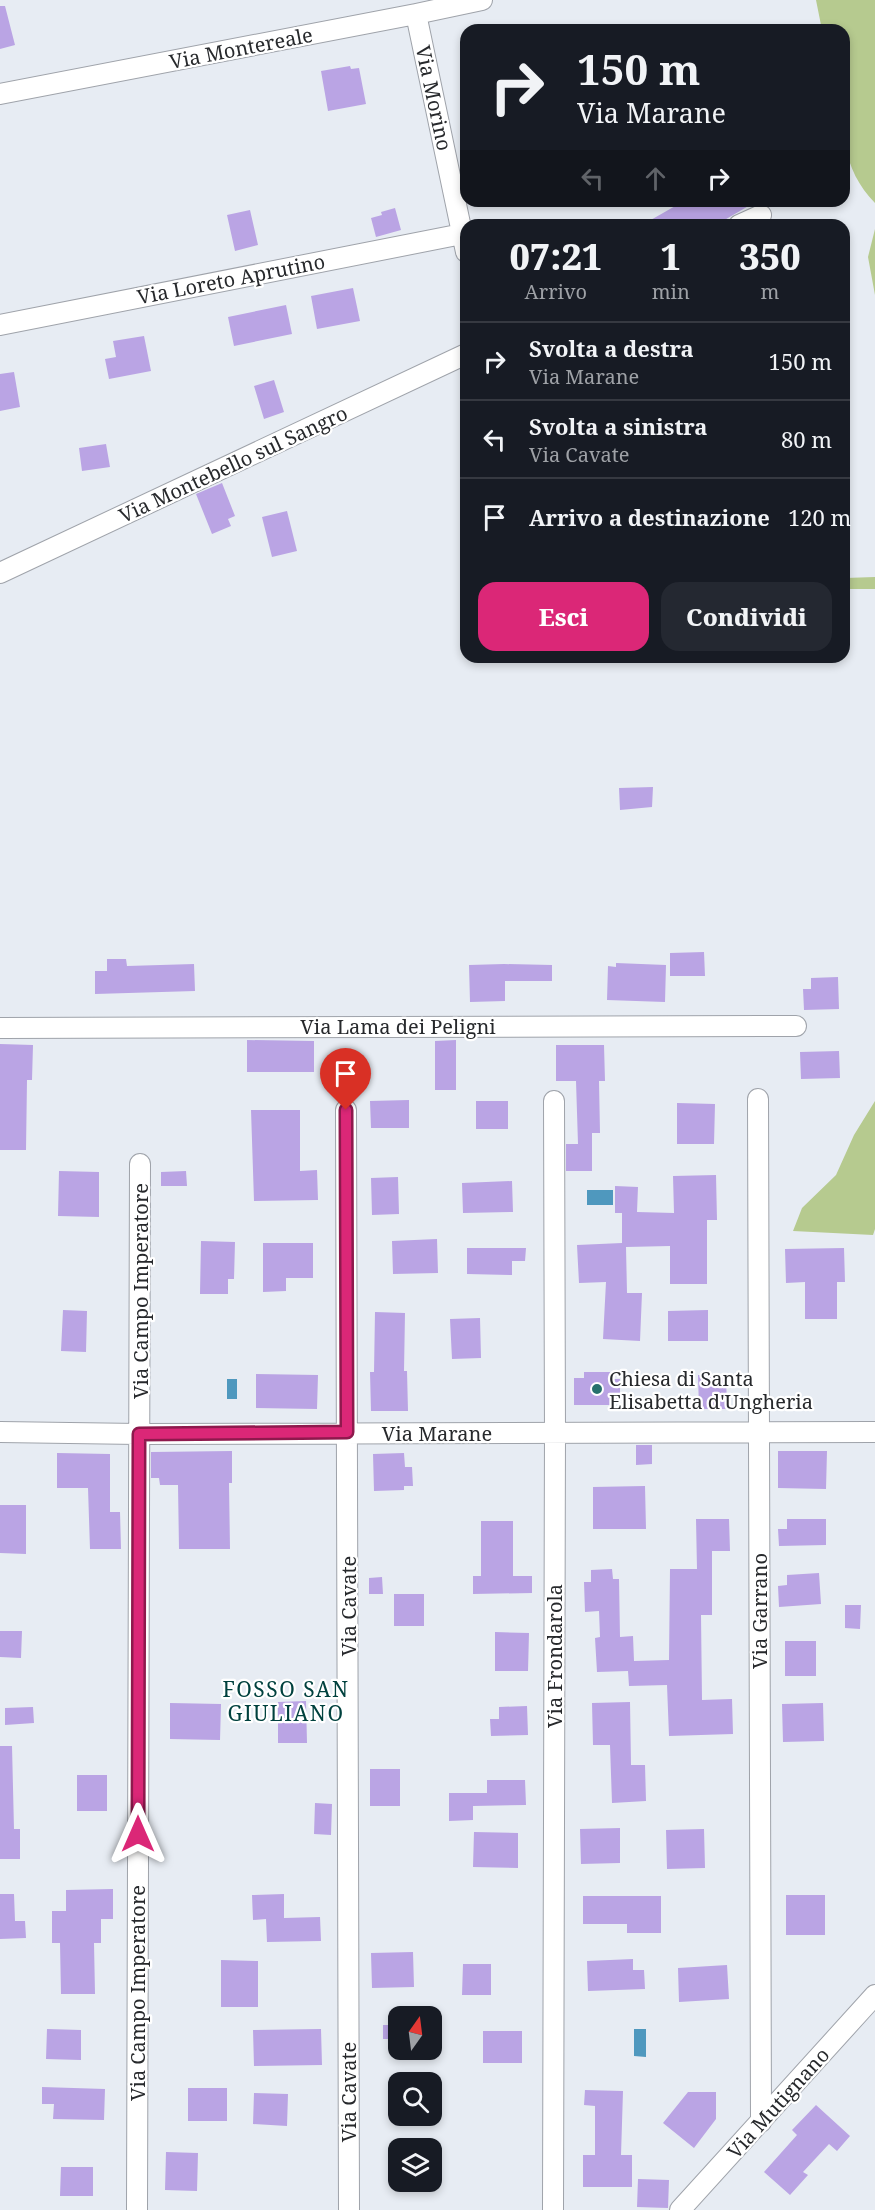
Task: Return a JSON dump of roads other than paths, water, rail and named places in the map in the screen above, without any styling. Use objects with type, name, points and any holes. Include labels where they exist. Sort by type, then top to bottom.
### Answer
[{"type":"street","name":"Via Montereale","points":[[0,94],[482,0]]},
{"type":"street","name":"Via Morino","points":[[416,14],[460,224]]},
{"type":"street","points":[[752,219],[760,215]]},
{"type":"street","name":"Via Loreto Aprutino","points":[[0,325],[460,244]]},
{"type":"street","name":"Via Montebello sul Sangro","points":[[0,573],[460,357]]},
{"type":"street","name":"Via Lama dei Peligni","points":[[0,1028],[796,1026]]},
{"type":"street","name":"Via Garrano","points":[[758,1099],[761,2122]]},
{"type":"street","name":"Via Frondarola","points":[[553,2210],[554,1101]]},
{"type":"street","name":"Via Cavate","points":[[346,1110],[349,2210]]},
{"type":"street","name":"Via Campo Imperatore","points":[[137,2210],[140,1164]]},
{"type":"street","name":"Via Marane","points":[[0,1432],[139,1434],[875,1432]]},
{"type":"street","name":"Via Mutignano","points":[[680,2210],[875,1995]]},
{"type":"water","points":[[587,1190],[613,1190],[613,1205],[587,1205]]},
{"type":"water","points":[[227,1379],[237,1379],[237,1399],[227,1399]]},
{"type":"water","points":[[634,2029],[646,2029],[646,2057],[634,2056]]},
{"type":"place","name":"Chiesa di Santa Elisabetta d'Ungheria","points":[[597,1389]]},
{"type":"district","name":"FOSSO SAN GIULIANO","points":[[286,1701]]}]
